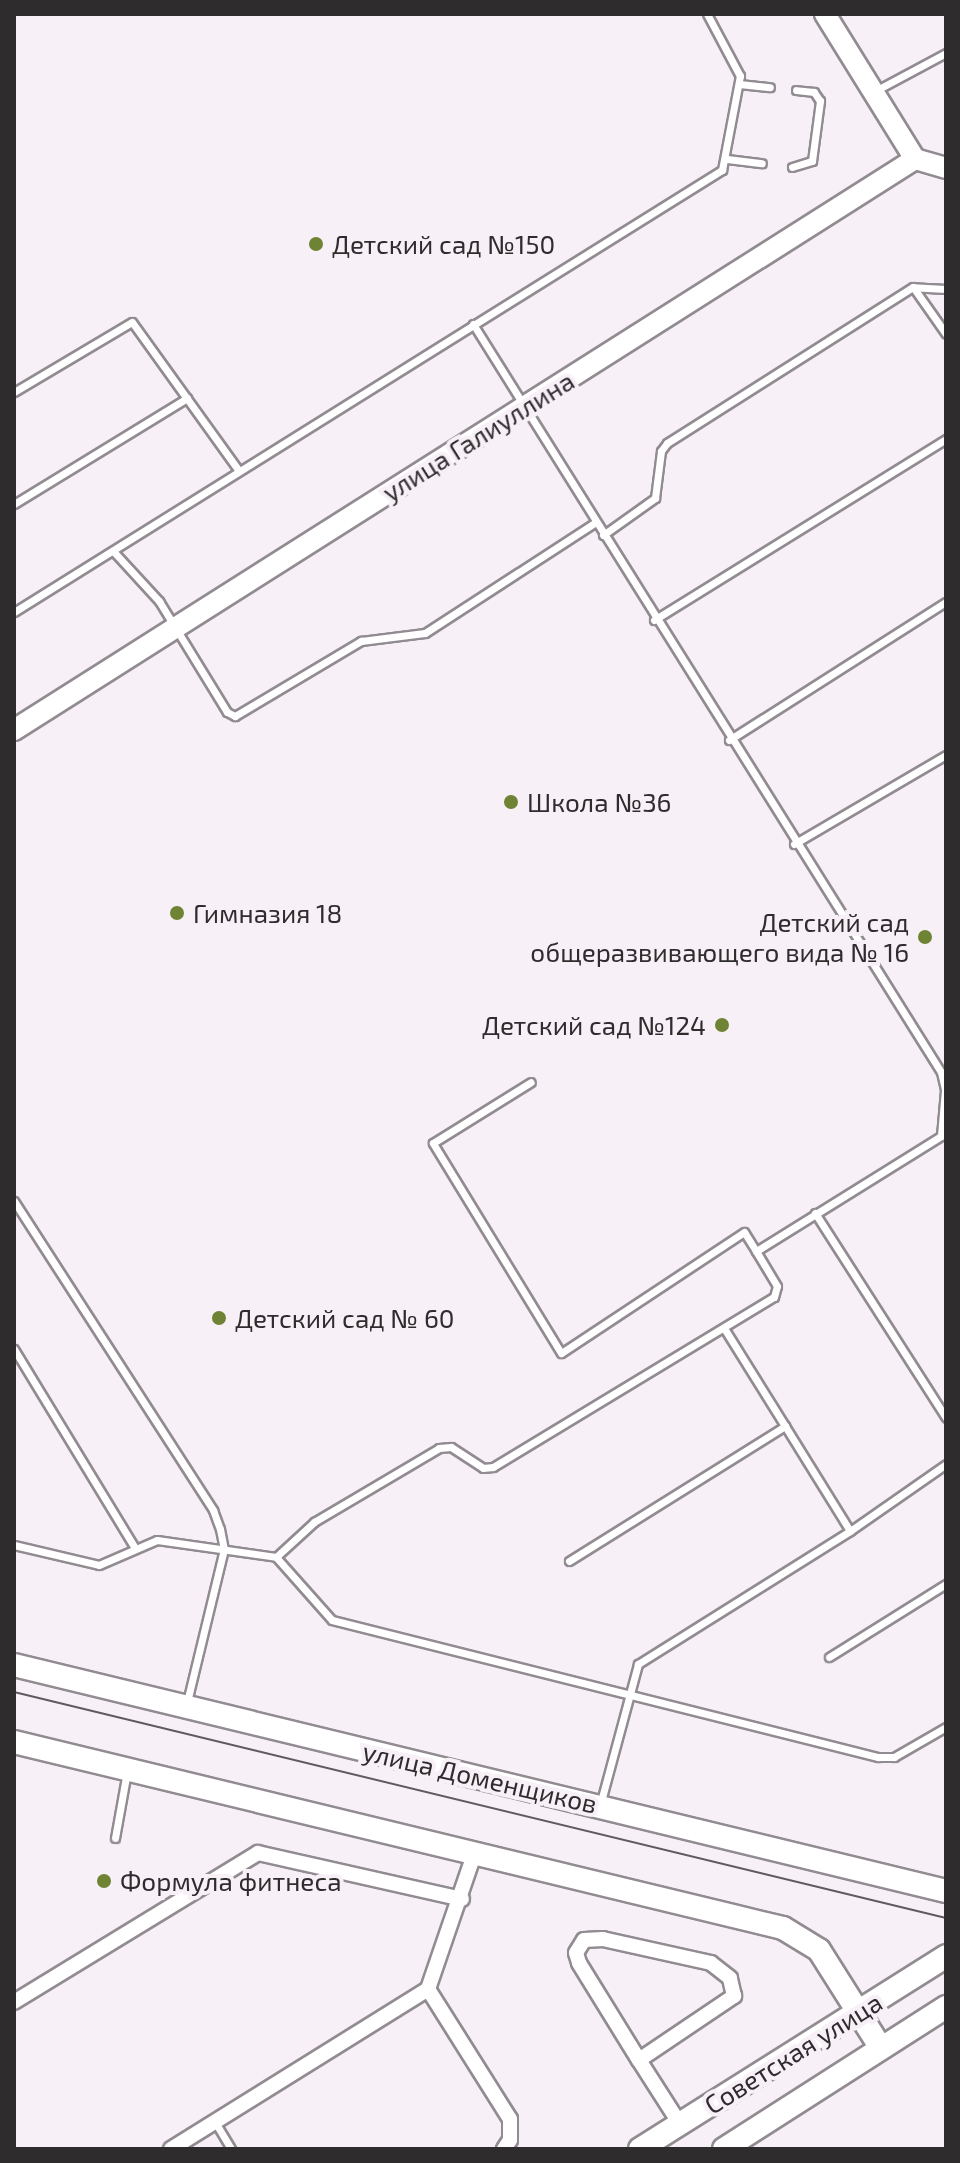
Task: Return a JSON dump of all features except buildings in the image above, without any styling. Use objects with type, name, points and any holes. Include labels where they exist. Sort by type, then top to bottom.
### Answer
[{"type":"main road","name":"улица Доменщиков","points":[[14,1665],[946,1891]]},
{"type":"main road","points":[[14,1742],[783,1928],[819,1950],[881,2048]]},
{"type":"main road","name":"Советская улица","points":[[640,2149],[946,1956]]},
{"type":"main road","name":"Советская улица","points":[[724,2149],[946,2007]]},
{"type":"street","points":[[825,14],[915,159],[946,168]]},
{"type":"street","name":"улица Галиуллина","points":[[14,730],[915,159]]},
{"type":"street","points":[[14,2002],[258,1853],[462,1899]]},
{"type":"street","points":[[171,2149],[428,1989],[462,1899],[474,1855]]},
{"type":"street","points":[[639,2060],[734,1996],[730,1978],[711,1963],[603,1939],[584,1940],[576,1953],[579,1963],[639,2060],[680,2124]]},
{"type":"street","points":[[428,1989],[510,2119],[510,2140],[504,2149]]},
{"type":"lane","points":[[14,612],[717,174],[727,159],[739,84],[738,67],[707,14]]},
{"type":"lane","points":[[874,92],[946,53]]},
{"type":"lane","points":[[739,84],[770,87]]},
{"type":"lane","points":[[792,167],[812,161],[820,101],[814,92],[796,90]]},
{"type":"lane","points":[[727,159],[762,163]]},
{"type":"lane","points":[[603,535],[655,498],[661,451],[667,443],[913,287],[946,289]]},
{"type":"lane","points":[[913,287],[946,334]]},
{"type":"lane","points":[[14,392],[129,322],[137,325],[239,471]]},
{"type":"lane","points":[[473,324],[522,408],[596,522],[794,844],[941,1072],[945,1090],[944,1137],[756,1251]]},
{"type":"lane","points":[[14,504],[187,398]]},
{"type":"lane","points":[[654,620],[946,439]]},
{"type":"lane","points":[[114,552],[176,627],[227,712],[235,716],[361,641],[425,633],[596,522]]},
{"type":"lane","points":[[729,740],[946,602]]},
{"type":"lane","points":[[794,844],[946,755]]},
{"type":"lane","points":[[276,1557],[314,1522],[439,1448],[451,1447],[483,1468],[493,1467],[724,1328],[778,1292],[744,1232],[561,1353],[433,1143],[531,1082]]},
{"type":"lane","points":[[15,1206],[213,1510],[224,1549],[186,1707]]},
{"type":"lane","points":[[815,1213],[946,1418]]},
{"type":"lane","points":[[724,1328],[850,1531]]},
{"type":"lane","points":[[14,1349],[135,1548]]},
{"type":"lane","points":[[569,1561],[785,1426]]},
{"type":"lane","points":[[600,1805],[635,1668],[643,1660],[850,1531],[946,1464]]},
{"type":"lane","points":[[14,1545],[99,1565],[157,1540],[276,1557],[332,1620],[627,1696],[886,1758],[946,1727]]},
{"type":"lane","points":[[829,1657],[946,1584]]},
{"type":"lane","points":[[115,1838],[128,1769]]},
{"type":"lane","points":[[215,2122],[231,2149]]},
{"type":"tram line","points":[[14,1692],[946,1918]]},
{"type":"place","name":"Детский сад №150","points":[[316,244]]},
{"type":"place","name":"Школа №36","points":[[511,802]]},
{"type":"place","name":"Гимназия 18","points":[[177,913]]},
{"type":"place","name":"Детский сад общеразвивающего вида № 16","points":[[925,937]]},
{"type":"place","name":"Детский сад №124","points":[[722,1025]]},
{"type":"place","name":"Детский сад № 60","points":[[219,1318]]},
{"type":"place","name":"Формула фитнеса","points":[[104,1881]]}]
